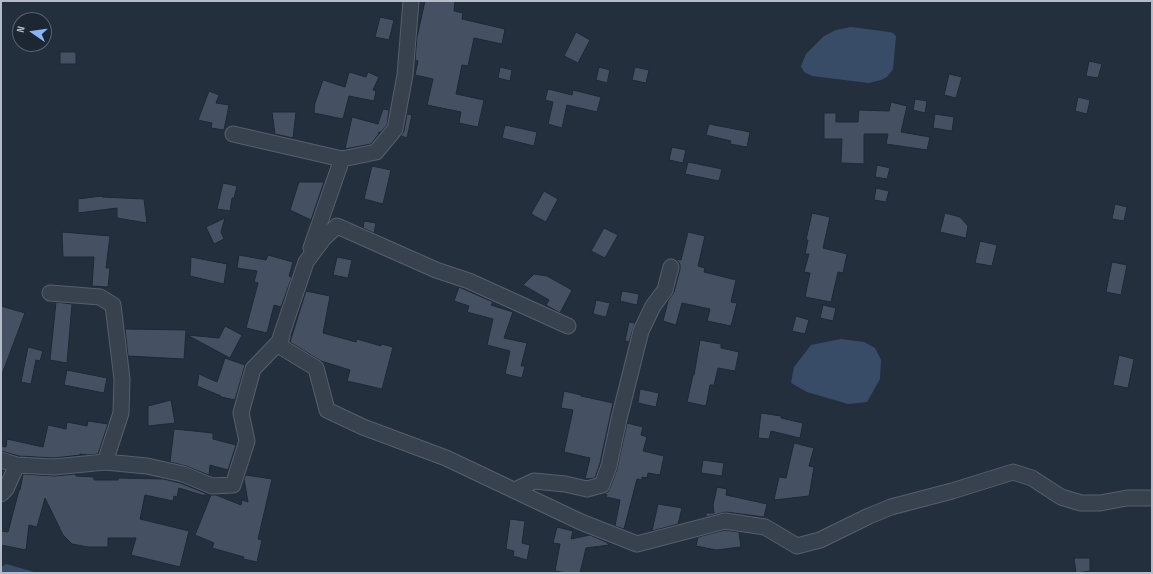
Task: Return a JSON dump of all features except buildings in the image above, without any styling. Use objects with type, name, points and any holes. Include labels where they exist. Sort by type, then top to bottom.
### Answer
[{"type":"street","points":[[233,134],[342,159],[376,152],[395,128],[405,75],[412,1]]},
{"type":"street","points":[[1,460],[17,465],[54,466],[105,462],[147,466],[176,472],[212,486],[233,485],[247,441],[241,413],[253,369],[280,341],[290,306],[342,159]]},
{"type":"street","points":[[568,326],[469,281],[436,270],[337,226],[324,238],[306,262],[278,345],[316,368],[327,410],[363,427],[446,458],[581,522],[637,544],[725,521],[765,527],[797,546],[820,540],[891,507],[939,495],[1013,472],[1032,478],[1061,497],[1081,503],[1100,503],[1127,498],[1152,498]]},
{"type":"street","points":[[515,490],[534,481],[565,484],[587,489],[602,485],[609,466],[641,331],[653,306],[665,290],[671,267]]},
{"type":"street","points":[[50,292],[100,297],[113,305],[122,379],[121,413],[105,462]]},
{"type":"street","points":[[1,494],[6,489],[17,465]]},
{"type":"water","points":[[851,27],[889,32],[896,36],[893,69],[887,77],[869,83],[812,76],[804,72],[801,66],[806,54],[824,36],[836,30]]},
{"type":"water","points":[[841,339],[864,342],[875,348],[881,360],[880,379],[867,402],[848,404],[807,392],[791,383],[794,367],[811,345]]},
{"type":"water","points":[[6,564],[38,573],[1,573],[1,567]]}]
